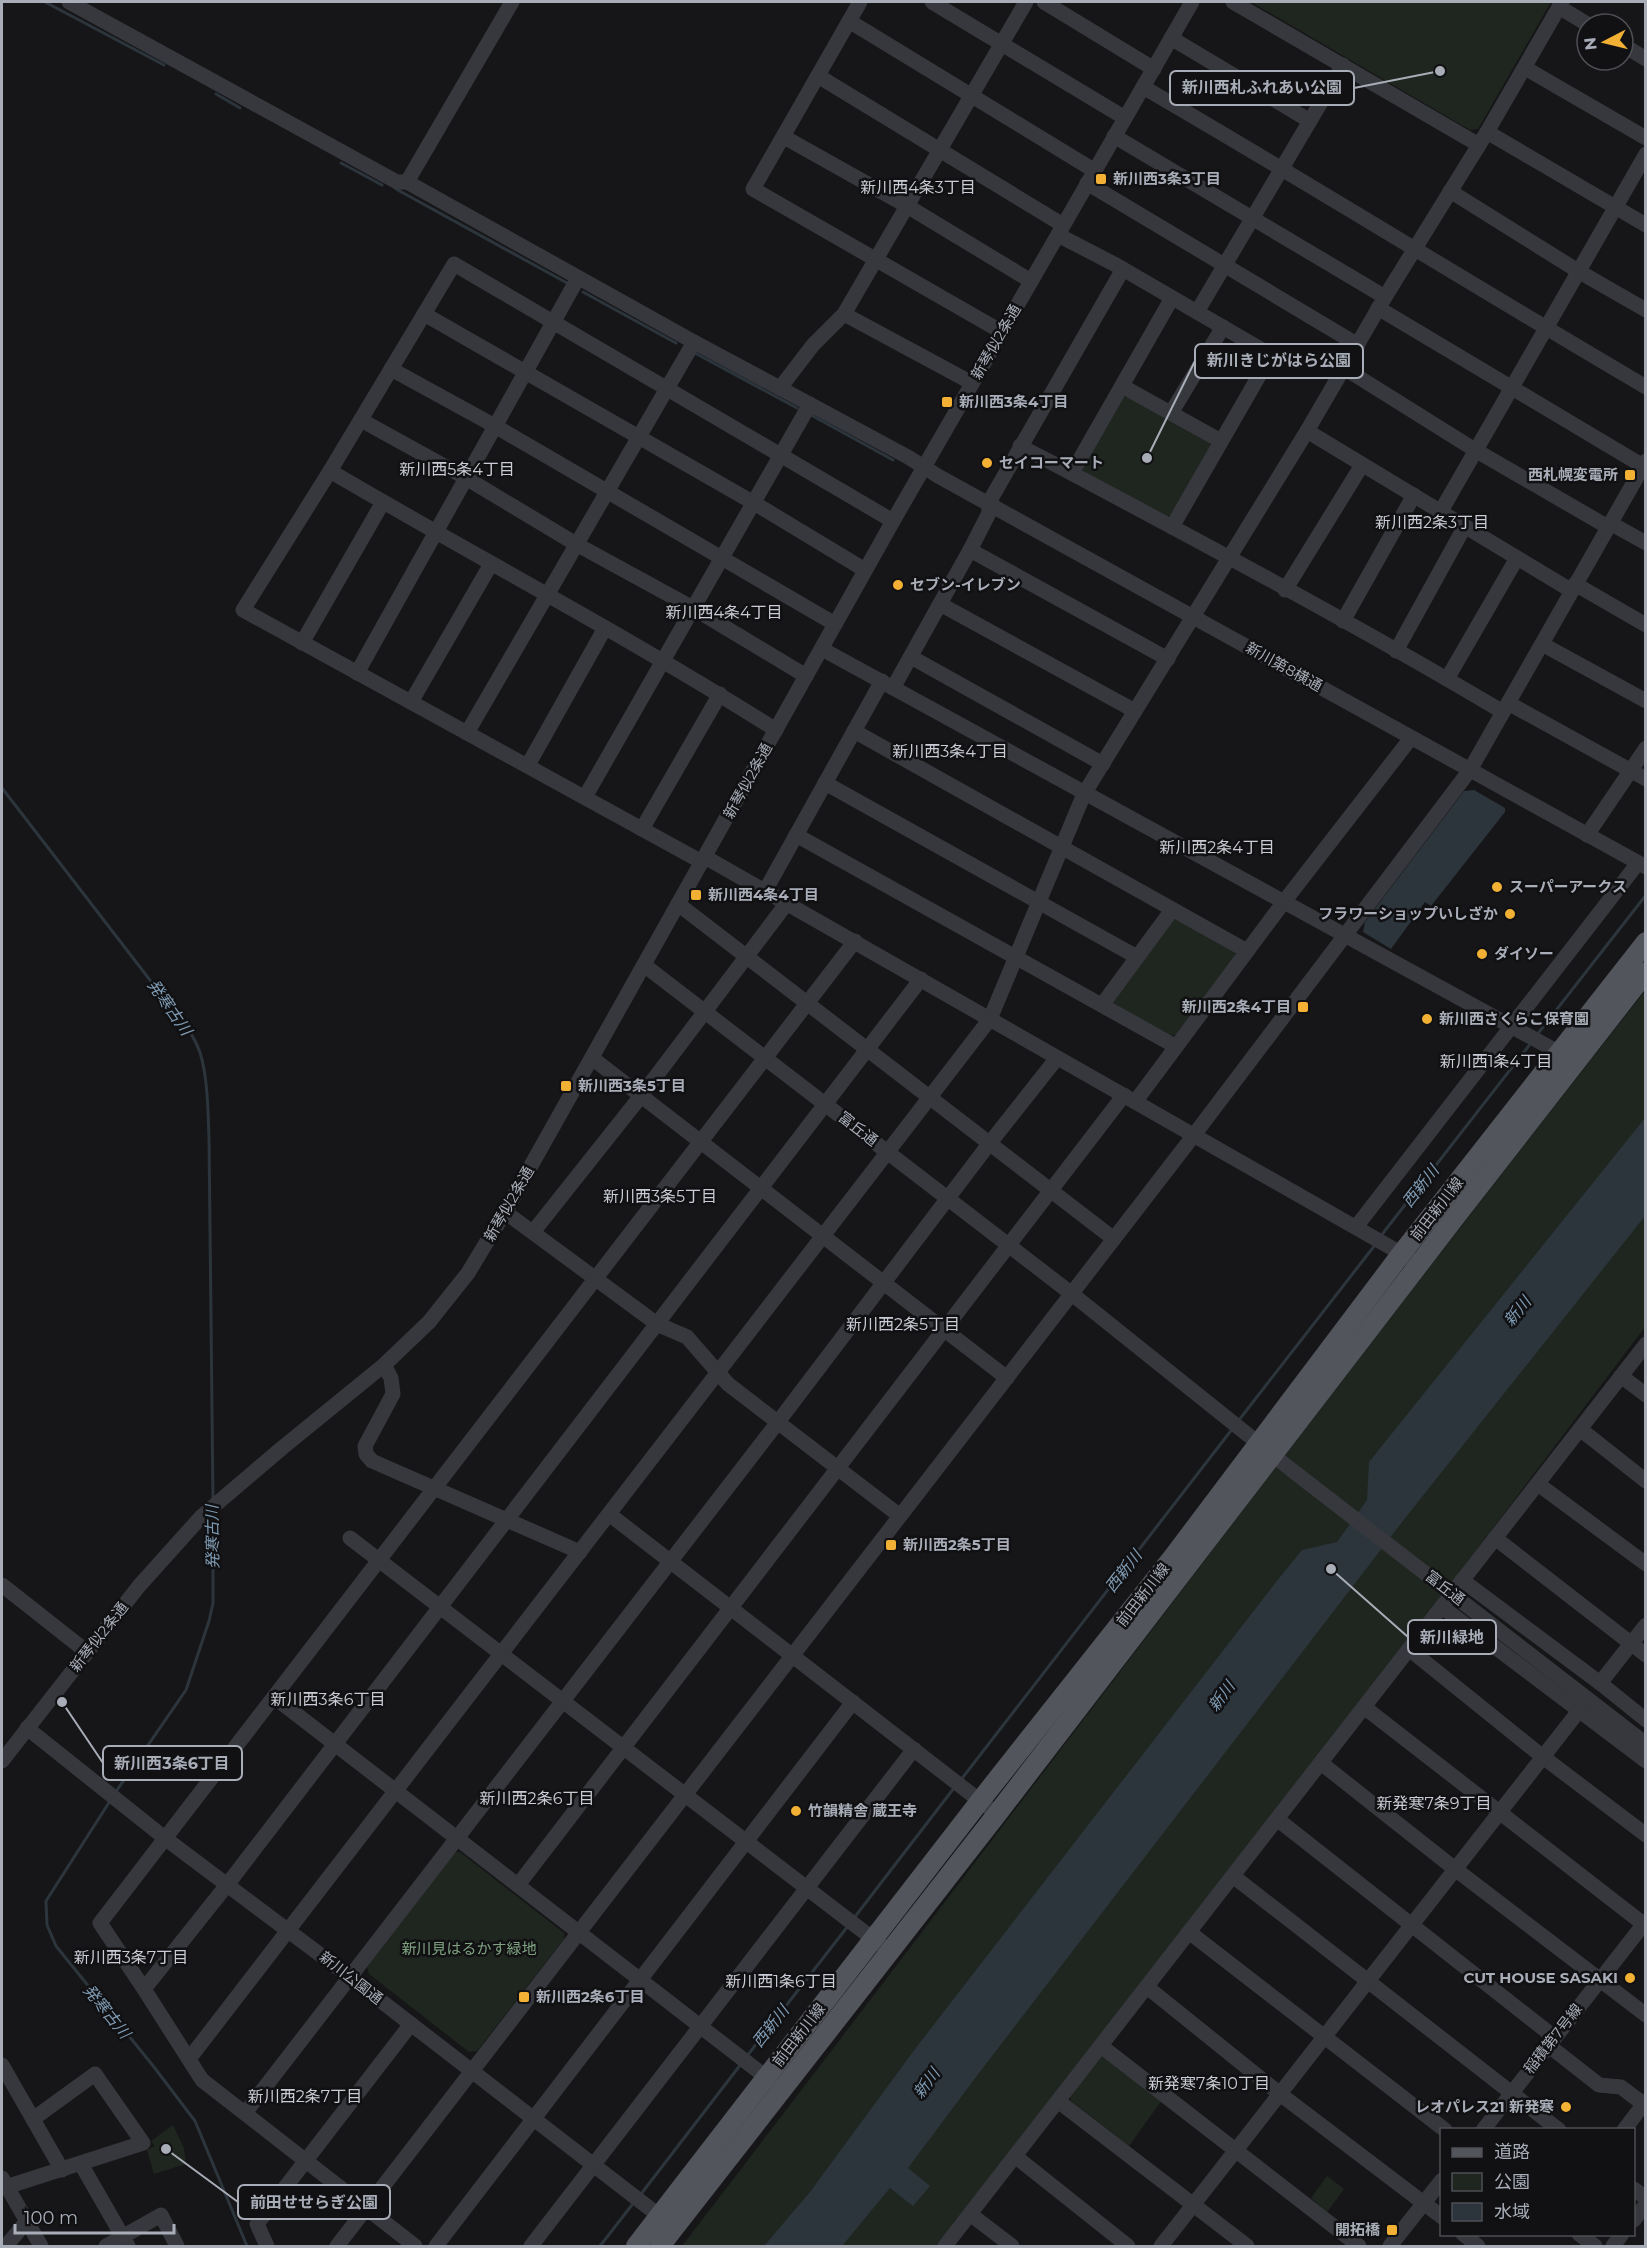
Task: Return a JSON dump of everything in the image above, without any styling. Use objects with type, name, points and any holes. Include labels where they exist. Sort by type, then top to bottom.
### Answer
[{"type":"main road","name":"前田新川線","points":[[636,2247],[667,2222],[775,2083],[889,1952],[997,1814],[1265,1448],[1402,1253],[1646,942]]},
{"type":"main road","name":"前田新川線","points":[[775,2083],[866,1933],[973,1795],[1419,1264],[1646,972]]},
{"type":"main road","name":"前田新川線","points":[[660,2247],[667,2222]]},
{"type":"street","name":"新川第8横通","points":[[69,2],[397,182],[407,182],[1642,865]]},
{"type":"street","points":[[407,182],[512,2]]},
{"type":"street","points":[[860,2],[753,189],[1002,332]]},
{"type":"street","points":[[932,2],[1125,118]]},
{"type":"street","points":[[780,388],[813,345],[844,314],[1026,2]]},
{"type":"street","points":[[1044,2],[1154,69]]},
{"type":"street","name":"新琴似2条通","points":[[2,1761],[139,1586],[201,1517],[384,1365],[436,1314],[468,1273],[505,1212],[704,860],[923,467],[1192,2]]},
{"type":"street","points":[[1233,2],[1343,65],[1646,225]]},
{"type":"street","points":[[189,2059],[990,1019],[1084,794],[1308,431],[1382,302],[1525,68],[1560,4],[1575,15]]},
{"type":"street","points":[[849,21],[971,94],[1091,177],[1358,345]]},
{"type":"street","points":[[1171,38],[1310,121]]},
{"type":"street","points":[[1197,312],[1343,65]]},
{"type":"street","points":[[1525,68],[1646,138]]},
{"type":"street","points":[[818,76],[1123,269],[1271,355],[1172,527]]},
{"type":"street","points":[[1143,87],[1646,387]]},
{"type":"street","points":[[337,2247],[1194,1135],[1470,770],[1645,462],[1511,388],[1253,218],[1114,136]]},
{"type":"street","points":[[783,137],[907,206],[1031,281]]},
{"type":"street","points":[[1440,511],[1646,153]]},
{"type":"street","points":[[1450,191],[1578,271],[1646,310]]},
{"type":"street","points":[[893,521],[454,264],[330,471],[243,610],[642,829],[788,903],[1419,1264]]},
{"type":"street","points":[[765,891],[854,731],[911,657],[988,515],[992,497],[1123,269]]},
{"type":"street","points":[[357,673],[578,278]]},
{"type":"street","points":[[1072,473],[1172,298]]},
{"type":"street","points":[[424,314],[754,503],[865,570]]},
{"type":"street","points":[[844,314],[972,383]]},
{"type":"street","points":[[1171,413],[1223,327]]},
{"type":"street","points":[[467,733],[694,342]]},
{"type":"street","points":[[1344,368],[1475,450],[1609,525],[1646,543]]},
{"type":"street","points":[[391,369],[495,426],[835,624]]},
{"type":"street","points":[[1122,386],[1221,441]]},
{"type":"street","points":[[585,796],[810,404]]},
{"type":"street","points":[[360,420],[693,608],[806,676]]},
{"type":"street","points":[[1308,431],[1517,558],[1646,625]]},
{"type":"street","points":[[1020,446],[1447,679],[1646,779]]},
{"type":"street","points":[[1286,590],[1362,465]]},
{"type":"street","points":[[330,471],[435,533],[663,660],[776,730]]},
{"type":"street","points":[[1343,621],[1414,495]]},
{"type":"street","points":[[302,643],[383,502]]},
{"type":"street","points":[[1396,651],[1465,526]]},
{"type":"street","points":[[970,550],[1168,659]]},
{"type":"street","points":[[1447,679],[1517,558]]},
{"type":"street","points":[[411,702],[491,564]]},
{"type":"street","points":[[940,604],[1136,711]]},
{"type":"street","points":[[528,765],[605,628]]},
{"type":"street","points":[[1542,645],[1646,701]]},
{"type":"street","points":[[822,649],[1560,1053]]},
{"type":"street","points":[[911,657],[1103,764]]},
{"type":"street","points":[[642,829],[720,694]]},
{"type":"street","points":[[854,731],[1247,951]]},
{"type":"street","points":[[518,1885],[1050,1191],[1176,1046],[1411,738]]},
{"type":"street","points":[[1587,835],[1646,748]]},
{"type":"street","points":[[825,783],[1137,957]]},
{"type":"street","points":[[796,835],[1176,1046]]},
{"type":"street","points":[[1360,1229],[1642,865]]},
{"type":"street","points":[[533,1232],[641,1096],[788,903]]},
{"type":"street","points":[[678,904],[1114,1239]]},
{"type":"street","points":[[1102,1005],[1172,910]]},
{"type":"street","points":[[416,2247],[202,2080],[100,1923],[855,941]]},
{"type":"street","name":"富丘通","points":[[644,965],[1072,1294],[1293,1471],[1646,1744]]},
{"type":"street","points":[[144,1989],[227,1885],[921,979]]},
{"type":"street","points":[[592,1058],[1007,1378]]},
{"type":"street","points":[[245,2113],[671,1562],[882,1282],[1057,1058]]},
{"type":"street","points":[[505,1212],[657,1324],[687,1337],[717,1373],[900,1516]]},
{"type":"street","points":[[945,2247],[1646,1344]]},
{"type":"street","points":[[384,1365],[391,1378],[393,1394],[365,1446],[366,1454],[372,1461],[580,1552]]},
{"type":"street","points":[[1621,1376],[1646,1395]]},
{"type":"street","points":[[1580,1429],[1646,1481]]},
{"type":"street","points":[[1538,1484],[1646,1564]]},
{"type":"street","points":[[609,1514],[997,1814]]},
{"type":"street","points":[[350,1538],[564,1700],[889,1952]]},
{"type":"street","points":[[1495,1538],[1646,1655]]},
{"type":"street","points":[[1462,1580],[1646,1720]]},
{"type":"street","points":[[2,1585],[87,1652]]},
{"type":"street","points":[[1442,1607],[1578,1712],[1646,1761]]},
{"type":"street","points":[[1600,1683],[1646,1625]]},
{"type":"street","points":[[1409,1649],[1543,1757],[1646,1835]]},
{"type":"street","points":[[274,1697],[775,2083]]},
{"type":"street","points":[[436,2247],[853,1702]]},
{"type":"street","points":[[1364,1707],[1645,1923]]},
{"type":"street","points":[[1161,2247],[1578,1712]]},
{"type":"street","name":"新川公園通","points":[[27,1728],[124,1803],[166,1839],[350,1977],[667,2222]]},
{"type":"street","points":[[531,2247],[914,1749]]},
{"type":"street","points":[[1321,1762],[1455,1869],[1646,2015]]},
{"type":"street","points":[[1277,1819],[1412,1924],[1551,2041],[1599,2085],[1621,2087],[1645,2103],[1626,2128]]},
{"type":"street","points":[[1233,1876],[1556,2128]]},
{"type":"street","name":"稲積第7号線","points":[[1485,2128],[1645,1923]]},
{"type":"street","points":[[1189,1932],[1442,2128]]},
{"type":"street","points":[[1147,1987],[1280,2094],[1440,2216]]},
{"type":"street","points":[[267,2247],[256,2224],[411,2024]]},
{"type":"street","points":[[1101,2046],[1359,2247]]},
{"type":"street","points":[[2,2065],[62,2170]]},
{"type":"street","points":[[33,2119],[95,2074],[143,2143],[62,2170],[4,2182],[41,2247]]},
{"type":"street","points":[[1058,2101],[1246,2247]]},
{"type":"street","points":[[1016,2156],[1128,2247]]},
{"type":"street","points":[[81,2164],[125,2242]]},
{"type":"street","points":[[1390,2247],[1440,2182]]},
{"type":"street","points":[[1635,2219],[1646,2204]]},
{"type":"street","points":[[970,2214],[1012,2247]]},
{"type":"street","points":[[106,2247],[125,2242],[161,2215],[177,2247]]},
{"type":"street","points":[[6,2247],[27,2221]]},
{"type":"street","points":[[1464,2236],[1478,2247]]},
{"type":"street","points":[[1580,2236],[1595,2247]]},
{"type":"green space","points":[[1251,2],[1551,2],[1478,129],[1470,130]]},
{"type":"green space","points":[[1127,396],[1210,443],[1211,447],[1171,515],[1167,517],[1084,472],[1083,468],[1123,398]]},
{"type":"green space","points":[[1178,919],[1234,951],[1236,956],[1176,1035],[1171,1035],[1114,1005],[1113,1000],[1173,920]]},
{"type":"green space","points":[[1645,991],[1645,1327],[1354,1712],[938,2246],[682,2246],[1282,1460]]},
{"type":"green space","name":"新川見はるかす緑地","points":[[455,1852],[460,1852],[564,1933],[564,1939],[477,2051],[469,2052],[369,1974],[367,1967]]},
{"type":"green space","points":[[1104,2055],[1162,2100],[1129,2146],[1071,2101],[1070,2096],[1100,2056]]},
{"type":"green space","points":[[173,2125],[184,2148],[186,2164],[154,2174],[147,2150],[155,2146],[151,2141]]},
{"type":"green space","points":[[1327,2176],[1344,2189],[1327,2212],[1311,2198]]},
{"type":"water","points":[[1474,790],[1505,808],[1505,812],[1431,906],[1425,902],[1391,949],[1363,932],[1365,922],[1464,791]]},
{"type":"water","name":"新川","points":[[1645,1118],[1645,1216],[1406,1517],[908,2168],[930,2186],[913,2206],[890,2188],[842,2246],[764,2246],[810,2192],[915,2049],[1302,1550],[1337,1542],[1367,1500],[1369,1462]]},
{"type":"waterway","points":[[45,2],[164,65]]},
{"type":"waterway","points":[[216,94],[240,108]]},
{"type":"waterway","points":[[341,163],[382,185]]},
{"type":"waterway","points":[[396,189],[567,283]]},
{"type":"waterway","points":[[583,292],[676,343]]},
{"type":"waterway","points":[[695,353],[797,408]]},
{"type":"waterway","points":[[811,415],[893,460]]},
{"type":"waterway","name":"発寒古川","points":[[2,788],[177,1013],[193,1037],[201,1055],[207,1091],[209,1138],[213,1499]]},
{"type":"waterway","name":"西新川","points":[[1536,1036],[1646,895]]},
{"type":"waterway","name":"西新川","points":[[1380,1237],[1531,1043]]},
{"type":"waterway","name":"西新川","points":[[1239,1420],[1375,1245]]},
{"type":"waterway","name":"西新川","points":[[960,1781],[1233,1428]]},
{"type":"waterway","name":"発寒古川","points":[[115,1793],[186,1690],[213,1603],[213,1514]]},
{"type":"waterway","name":"西新川","points":[[854,1918],[954,1788]]},
{"type":"waterway","name":"発寒古川","points":[[110,1801],[46,1901],[47,1925],[56,1946],[195,2121],[247,2246]]},
{"type":"waterway","name":"西新川","points":[[747,2056],[848,1926]]},
{"type":"waterway","name":"西新川","points":[[641,2194],[741,2064]]},
{"type":"waterway","name":"西新川","points":[[600,2246],[635,2201]]},
{"type":"place","name":"新川西札ふれあい公園","points":[[1440,71]]},
{"type":"place","name":"新川西3条3丁目","points":[[1101,179]]},
{"type":"place","name":"新川西3条4丁目","points":[[947,402]]},
{"type":"place","name":"新川きじがはら公園","points":[[1147,458]]},
{"type":"place","name":"セイコーマート","points":[[987,463]]},
{"type":"place","name":"西札幌変電所","points":[[1630,475]]},
{"type":"place","name":"セブン-イレブン","points":[[898,585]]},
{"type":"place","name":"スーパーアークス","points":[[1497,887]]},
{"type":"place","name":"新川西4条4丁目","points":[[696,895]]},
{"type":"place","name":"フラワーショップいしざか","points":[[1510,914]]},
{"type":"place","name":"ダイソー","points":[[1482,954]]},
{"type":"place","name":"新川西2条4丁目","points":[[1303,1007]]},
{"type":"place","name":"新川西さくらこ保育園","points":[[1427,1019]]},
{"type":"place","name":"新川西3条5丁目","points":[[566,1086]]},
{"type":"place","name":"新川西2条5丁目","points":[[891,1545]]},
{"type":"place","name":"新川緑地","points":[[1331,1569]]},
{"type":"place","name":"新川西3条6丁目","points":[[62,1702]]},
{"type":"place","name":"竹韻精舎 蔵王寺","points":[[796,1811]]},
{"type":"place","name":"CUT HOUSE SASAKI","points":[[1630,1978]]},
{"type":"place","name":"新川西2条6丁目","points":[[524,1997]]},
{"type":"place","name":"レオパレス21 新発寒","points":[[1566,2107]]},
{"type":"place","name":"前田せせらぎ公園","points":[[166,2149]]},
{"type":"place","name":"開拓橋","points":[[1392,2230]]},
{"type":"district","name":"新川西4条3丁目","points":[[918,187]]},
{"type":"district","name":"新川西5条4丁目","points":[[457,469]]},
{"type":"district","name":"新川西2条3丁目","points":[[1432,522]]},
{"type":"district","name":"新川西4条4丁目","points":[[724,612]]},
{"type":"district","name":"新川西3条4丁目","points":[[950,751]]},
{"type":"district","name":"新川西2条4丁目","points":[[1217,847]]},
{"type":"district","name":"新川西1条4丁目","points":[[1496,1061]]},
{"type":"district","name":"新川西3条5丁目","points":[[660,1196]]},
{"type":"district","name":"新川西2条5丁目","points":[[903,1324]]},
{"type":"district","name":"新川西3条6丁目","points":[[328,1699]]},
{"type":"district","name":"新川西2条6丁目","points":[[537,1798]]},
{"type":"district","name":"新発寒7条9丁目","points":[[1434,1803]]},
{"type":"district","name":"新川西3条7丁目","points":[[131,1957]]},
{"type":"district","name":"新川西1条6丁目","points":[[781,1981]]},
{"type":"district","name":"新発寒7条10丁目","points":[[1209,2083]]},
{"type":"district","name":"新川西2条7丁目","points":[[305,2096]]}]
